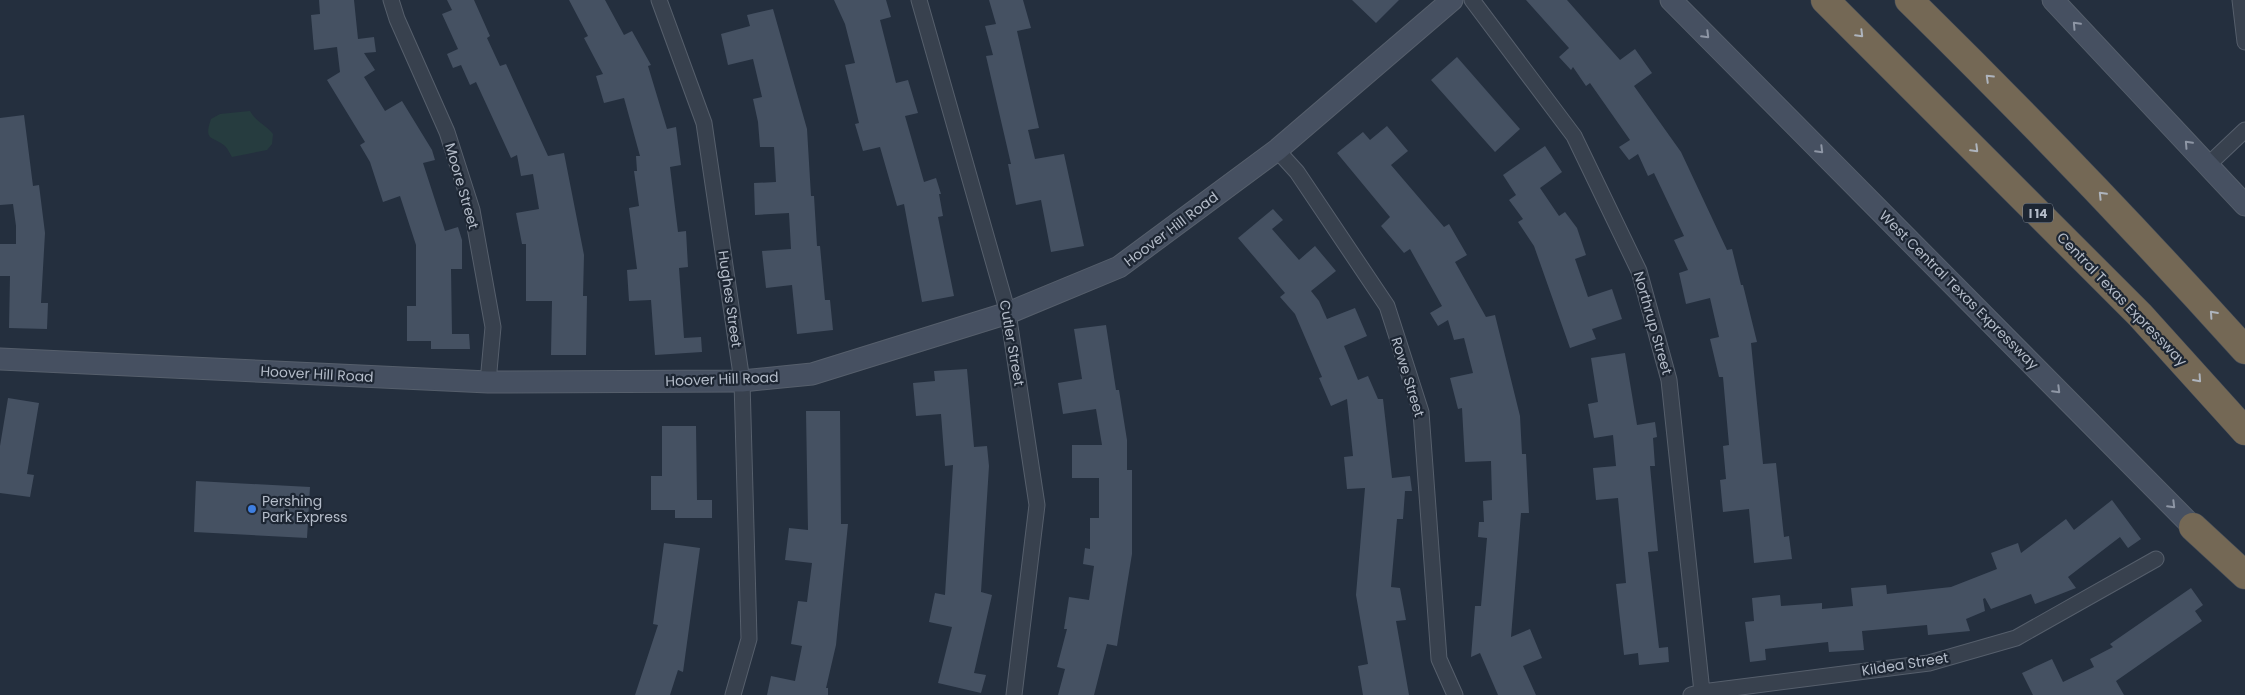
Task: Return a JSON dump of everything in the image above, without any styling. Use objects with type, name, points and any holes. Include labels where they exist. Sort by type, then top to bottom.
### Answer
[{"type":"highway","name":"Central Texas Expressway","points":[[1826,0],[2140,315],[2245,431]]},
{"type":"highway","points":[[1909,0],[1996,85],[2146,240],[2245,350]]},
{"type":"highway","points":[[2193,527],[2245,575]]},
{"type":"street","name":"Moore Street","points":[[391,0],[397,19],[447,132],[472,210],[493,327],[488,382]]},
{"type":"street","name":"Hughes Street","points":[[659,0],[704,123],[742,382],[749,639],[733,695]]},
{"type":"street","name":"Cutler Street","points":[[919,0],[1008,312],[1037,505],[1014,695]]},
{"type":"street","name":"Hoover Hill Road","points":[[0,359],[488,382],[742,382],[812,374],[1008,312],[1119,267],[1277,150],[1452,0]]},
{"type":"street","name":"Northrup Street","points":[[1472,0],[1574,136],[1639,271],[1669,380],[1697,693]]},
{"type":"street","name":"West Central Texas Expressway","points":[[1671,0],[2193,527],[2245,582]]},
{"type":"street","points":[[2052,0],[2245,205]]},
{"type":"street","points":[[2240,0],[2245,42]]},
{"type":"street","points":[[2208,165],[2245,130]]},
{"type":"street","name":"Rowe Street","points":[[1277,150],[1297,172],[1387,306],[1421,412],[1439,659],[1455,695]]},
{"type":"street","name":"Kildea Street","points":[[1697,693],[1929,663],[2016,638],[2156,559]]},
{"type":"green space","points":[[250,111],[273,134],[272,144],[267,150],[232,157],[225,146],[210,137],[208,132],[211,119],[220,114]]},
{"type":"building","points":[[319,0],[354,0],[358,39],[374,37],[376,52],[364,53],[375,70],[364,77],[385,111],[402,101],[432,150],[435,160],[423,163],[445,231],[458,227],[462,240],[462,269],[451,269],[452,334],[469,334],[470,349],[431,349],[431,341],[407,341],[407,306],[416,306],[416,245],[400,196],[383,202],[370,162],[360,145],[365,142],[327,80],[340,72],[337,47],[314,50],[311,15],[320,14]]},
{"type":"building","points":[[447,0],[474,0],[490,36],[487,38],[500,66],[506,64],[548,156],[564,153],[584,255],[583,296],[587,296],[586,355],[551,355],[552,301],[526,301],[526,244],[522,244],[516,213],[539,209],[533,174],[521,176],[517,155],[511,158],[476,82],[470,85],[461,65],[453,68],[447,54],[458,49],[442,14],[452,10]]},
{"type":"building","points":[[569,0],[605,0],[624,35],[632,31],[651,65],[648,66],[667,129],[676,127],[681,165],[670,167],[678,232],[686,231],[688,267],[679,268],[684,338],[701,337],[702,352],[655,355],[651,300],[629,301],[627,270],[637,269],[629,208],[639,206],[634,171],[637,171],[636,156],[640,156],[624,98],[604,103],[596,76],[603,74],[584,38],[588,36]]},
{"type":"building","points":[[834,0],[886,0],[891,17],[880,20],[896,83],[908,80],[918,113],[905,116],[924,182],[936,178],[941,194],[939,194],[943,216],[938,217],[954,296],[922,302],[904,204],[897,206],[880,147],[863,151],[855,124],[859,123],[845,65],[855,63],[845,24]]},
{"type":"building","points":[[989,0],[1023,0],[1031,28],[1017,31],[1039,128],[1028,130],[1035,159],[1064,154],[1084,246],[1051,252],[1041,200],[1016,205],[1008,164],[1011,164],[986,56],[993,55],[985,26],[996,24]]},
{"type":"building","points":[[1352,0],[1399,0],[1376,23]]},
{"type":"building","points":[[1526,0],[1567,0],[1620,60],[1635,49],[1652,73],[1634,86],[1681,152],[1727,250],[1732,249],[1741,285],[1743,285],[1757,342],[1751,343],[1763,464],[1776,463],[1784,537],[1789,536],[1792,559],[1754,563],[1749,509],[1723,512],[1720,480],[1726,479],[1723,446],[1729,445],[1723,377],[1719,377],[1710,339],[1719,337],[1710,298],[1686,304],[1679,273],[1688,270],[1674,240],[1684,236],[1654,173],[1648,176],[1638,154],[1629,160],[1619,147],[1630,140],[1590,83],[1586,86],[1573,67],[1571,70],[1559,57],[1569,48]]},
{"type":"building","points":[[773,9],[807,129],[811,196],[814,196],[817,246],[820,246],[825,300],[830,300],[833,330],[797,334],[792,285],[766,288],[762,251],[791,249],[789,213],[755,215],[754,183],[776,182],[774,147],[760,147],[758,122],[753,99],[762,97],[753,59],[728,65],[721,34],[750,26],[747,15]]},
{"type":"building","points":[[1457,57],[1520,129],[1495,152],[1431,80]]},
{"type":"building","points":[[24,115],[33,186],[39,185],[45,233],[41,303],[48,303],[47,329],[9,328],[10,276],[0,276],[0,244],[16,244],[16,226],[13,204],[0,205],[0,118]]},
{"type":"building","points":[[1387,126],[1408,151],[1391,165],[1444,227],[1449,224],[1467,255],[1455,262],[1486,317],[1495,315],[1520,416],[1522,454],[1526,454],[1529,513],[1521,513],[1511,637],[1530,629],[1542,658],[1523,666],[1536,695],[1498,695],[1480,653],[1471,657],[1475,606],[1481,606],[1487,538],[1478,537],[1479,522],[1484,522],[1483,501],[1492,500],[1491,461],[1465,462],[1462,408],[1458,409],[1450,378],[1473,373],[1464,338],[1454,340],[1448,320],[1438,326],[1430,313],[1442,306],[1410,249],[1404,253],[1381,226],[1390,217],[1337,153],[1363,132],[1370,140]]},
{"type":"building","points":[[1545,146],[1562,172],[1540,188],[1559,216],[1565,212],[1577,228],[1586,255],[1575,259],[1588,297],[1612,289],[1622,319],[1592,329],[1596,339],[1570,348],[1534,246],[1518,222],[1523,219],[1509,200],[1516,195],[1503,175]]},
{"type":"building","points":[[1273,209],[1283,220],[1272,229],[1299,260],[1315,246],[1336,271],[1311,291],[1319,301],[1327,319],[1355,308],[1367,336],[1344,346],[1358,380],[1368,376],[1378,399],[1383,399],[1392,478],[1410,476],[1412,491],[1405,491],[1403,519],[1397,519],[1391,587],[1400,588],[1406,620],[1396,621],[1409,695],[1363,695],[1358,666],[1368,664],[1356,595],[1365,488],[1347,489],[1344,457],[1353,456],[1347,399],[1331,406],[1319,378],[1322,377],[1295,314],[1280,297],[1285,293],[1238,238]]},
{"type":"building","points":[[1106,325],[1116,390],[1119,390],[1127,440],[1127,470],[1132,470],[1132,554],[1117,646],[1107,644],[1094,695],[1058,695],[1065,669],[1057,667],[1067,629],[1064,629],[1069,597],[1089,600],[1094,566],[1083,564],[1085,548],[1090,549],[1090,518],[1099,518],[1099,478],[1072,478],[1072,445],[1102,445],[1096,409],[1063,414],[1058,383],[1082,379],[1074,329]]},
{"type":"building","points":[[1625,353],[1637,425],[1655,422],[1657,437],[1653,438],[1655,466],[1650,466],[1658,551],[1648,552],[1659,648],[1668,647],[1669,662],[1639,665],[1638,653],[1624,655],[1616,584],[1626,583],[1618,498],[1596,500],[1593,468],[1616,466],[1613,435],[1594,438],[1588,404],[1598,402],[1591,358]]},
{"type":"building","points":[[967,369],[974,447],[987,446],[989,466],[981,592],[992,595],[974,673],[986,675],[981,693],[938,683],[952,627],[929,622],[935,593],[945,595],[953,465],[945,466],[941,414],[916,416],[913,383],[935,381],[934,371]]},
{"type":"building","points":[[8,398],[39,403],[27,474],[34,475],[30,497],[0,493],[0,446]]},
{"type":"building","points":[[806,411],[840,411],[841,524],[848,524],[836,645],[826,688],[828,688],[828,695],[767,695],[771,676],[795,681],[802,646],[791,644],[798,601],[807,602],[812,563],[785,560],[789,528],[808,530]]},
{"type":"building","points":[[662,426],[696,426],[697,500],[712,500],[712,518],[675,518],[675,510],[651,510],[651,476],[662,476]]},
{"type":"building","name":"Pershing Park Express","points":[[196,481],[310,487],[307,538],[194,532]]},
{"type":"building","points":[[2112,500],[2141,539],[2128,548],[2120,537],[2068,577],[2076,588],[2035,604],[2031,594],[1991,609],[1985,598],[1983,599],[1985,611],[1966,619],[1970,631],[1928,635],[1927,625],[1862,631],[1864,650],[1829,652],[1828,642],[1765,649],[1766,660],[1750,662],[1745,622],[1754,621],[1752,598],[1780,595],[1781,606],[1822,603],[1822,609],[1853,606],[1851,588],[1886,585],[1887,594],[1951,587],[1997,569],[1991,553],[2018,543],[2021,553],[2066,519],[2074,530]]},
{"type":"building","points":[[664,543],[700,548],[683,672],[678,670],[670,695],[635,695],[658,625],[653,624]]},
{"type":"building","points":[[2191,588],[2203,605],[2195,611],[2202,621],[2116,681],[2124,695],[2033,695],[2022,673],[2052,659],[2063,682],[2094,667],[2090,659],[2113,647],[2110,644]]},
{"type":"place","name":"Pershing Park Express","points":[[252,509]]}]
